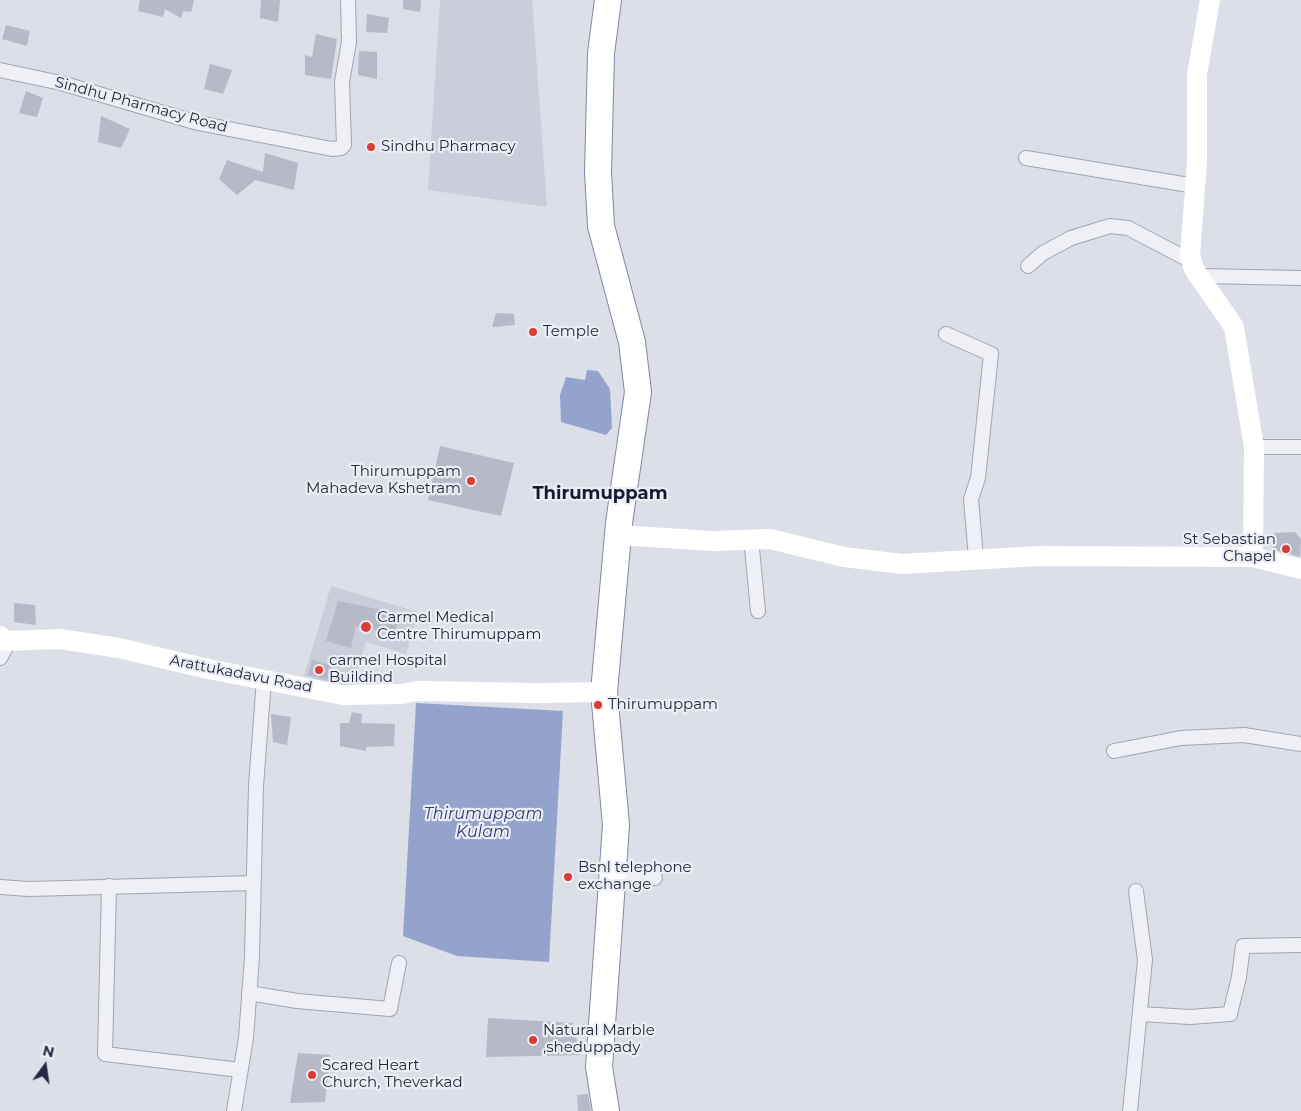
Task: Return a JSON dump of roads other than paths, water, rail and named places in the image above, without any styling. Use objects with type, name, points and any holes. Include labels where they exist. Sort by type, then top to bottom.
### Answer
[{"type":"highway","points":[[606,1111],[599,1067],[616,825],[604,692],[618,535],[638,392],[632,342],[601,226],[598,172],[601,53],[608,0]]},
{"type":"street","name":"Sindhu Pharmacy Road","points":[[0,70],[61,83],[198,123],[332,149],[341,148],[344,145],[342,82],[349,42],[348,0]]},
{"type":"street","points":[[1210,0],[1197,74],[1196,186],[1190,255],[1196,269],[1234,327],[1254,447],[1253,557]]},
{"type":"street","points":[[1026,158],[1196,186]]},
{"type":"street","points":[[1028,266],[1043,252],[1070,238],[1110,226],[1128,228],[1196,269],[1301,278]]},
{"type":"street","points":[[946,334],[991,354],[978,478],[971,499],[976,558]]},
{"type":"street","points":[[1254,447],[1301,447]]},
{"type":"street","points":[[618,535],[712,541],[750,538],[770,539],[844,557],[902,564],[976,558],[1038,556],[1253,557],[1301,570]]},
{"type":"street","points":[[750,538],[758,611]]},
{"type":"street","points":[[0,658],[5,638]]},
{"type":"street","name":"Arattukadavu Road","points":[[5,638],[60,639],[119,648],[343,695],[402,694],[417,691],[604,692]]},
{"type":"street","points":[[234,1111],[246,1038],[254,883],[256,786],[264,679]]},
{"type":"street","points":[[1114,751],[1181,738],[1244,735],[1301,744]]},
{"type":"street","points":[[613,870],[626,877],[656,878]]},
{"type":"street","points":[[0,887],[29,889],[254,883]]},
{"type":"street","points":[[109,886],[105,1054],[240,1070]]},
{"type":"street","points":[[1130,1111],[1145,960],[1136,891]]},
{"type":"street","points":[[1140,1014],[1190,1016],[1230,1014],[1239,977],[1243,946],[1301,944]]},
{"type":"street","points":[[249,993],[297,1001],[390,1009],[399,963]]},
{"type":"water","points":[[587,370],[598,371],[610,389],[612,428],[606,435],[561,422],[560,395],[566,377],[585,380]]},
{"type":"water","name":"Thirumuppam Kulam","points":[[416,703],[563,711],[549,962],[457,956],[403,936]]},
{"type":"place","name":"Sindhu Pharmacy","points":[[371,147]]},
{"type":"place","name":"Temple","points":[[533,332]]},
{"type":"place","name":"Thirumuppam Mahadeva Kshetram","points":[[471,481]]},
{"type":"place","name":"St Sebastian Chapel","points":[[1286,549]]},
{"type":"place","name":"Carmel Medical Centre Thirumuppam","points":[[366,627]]},
{"type":"place","name":"carmel Hospital Buildind","points":[[319,670]]},
{"type":"place","name":"Thirumuppam","points":[[598,705]]},
{"type":"place","name":"Bsnl telephone exchange","points":[[568,877]]},
{"type":"place","name":"Natural Marble ,sheduppady","points":[[533,1040]]},
{"type":"place","name":"Scared Heart Church, Theverkad","points":[[312,1075]]},
{"type":"district","name":"Thirumuppam","points":[[600,494]]}]
